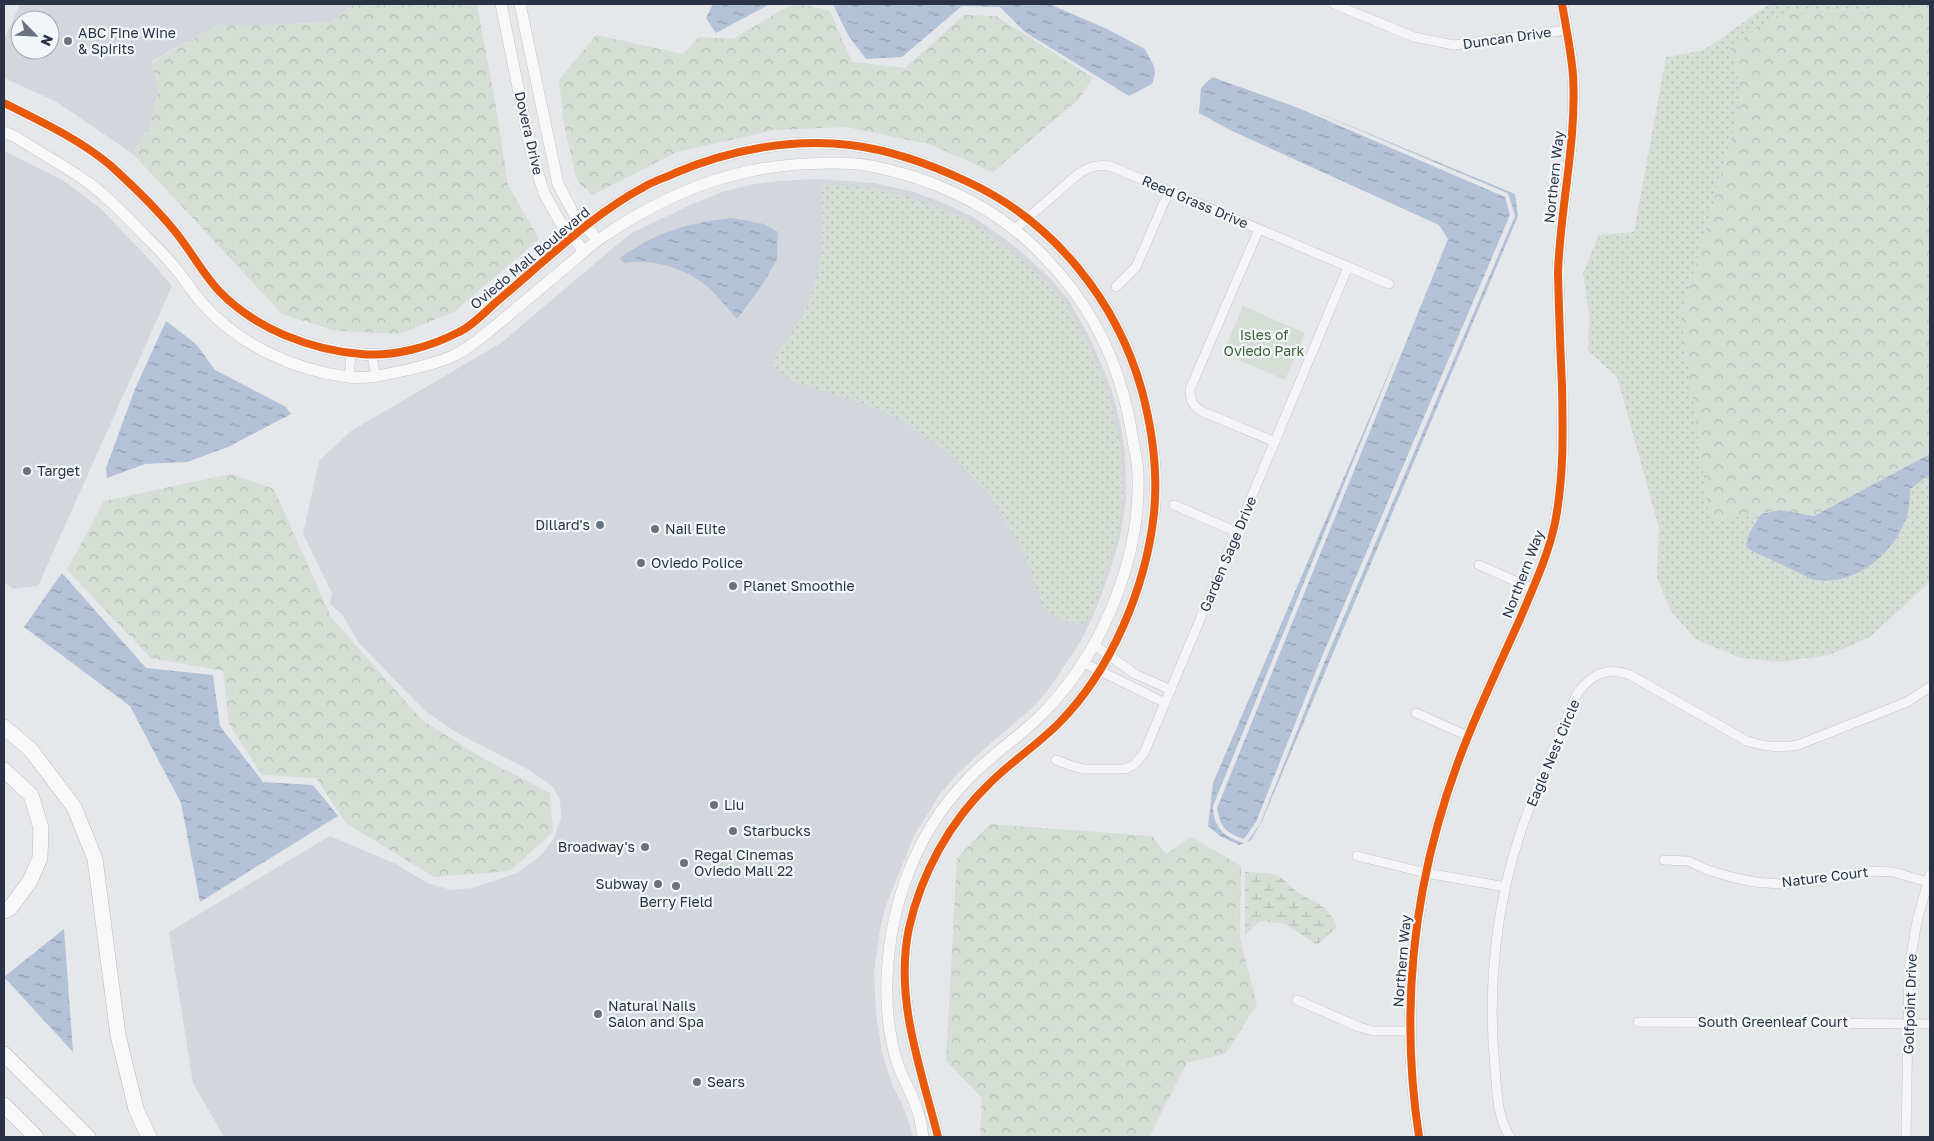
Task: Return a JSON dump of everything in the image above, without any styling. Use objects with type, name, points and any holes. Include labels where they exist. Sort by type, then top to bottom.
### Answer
[{"type":"highway","points":[[4,727],[31,750],[74,807],[95,859],[118,1035],[136,1109],[149,1137]]},
{"type":"highway","points":[[4,770],[31,795],[40,828],[40,858],[30,881],[10,908],[4,911]]},
{"type":"highway","points":[[4,1054],[88,1137]]},
{"type":"highway","points":[[4,1105],[36,1137]]},
{"type":"highway","points":[[4,1120],[22,1137]]},
{"type":"street","name":"Dovera Drive","points":[[501,4],[531,151],[544,192],[560,222],[584,251]]},
{"type":"street","name":"Dovera Drive","points":[[520,4],[558,184],[574,214],[598,240]]},
{"type":"street","name":"Duncan Drive","points":[[1334,4],[1414,37],[1454,45],[1567,30]]},
{"type":"street","name":"Northern Way","points":[[1418,1137],[1412,1091],[1410,1032],[1412,965],[1416,926],[1426,873],[1435,836],[1468,736],[1533,589],[1554,524],[1562,482],[1564,450],[1558,273],[1559,243],[1569,167],[1572,125],[1572,76],[1562,4]]},
{"type":"street","name":"Oviedo Mall Boulevard","points":[[4,103],[75,140],[106,161],[169,225],[221,292],[243,311],[270,329],[302,342],[351,354],[372,355],[415,349],[464,330],[586,226],[644,186],[700,162],[750,148],[806,144],[848,145],[882,151],[938,168],[981,188],[1028,218],[1069,256],[1111,315],[1129,351],[1141,388],[1150,427],[1155,510],[1147,556],[1127,619],[1100,670],[1082,696],[1058,724],[991,781],[964,809],[937,854],[919,894],[908,933],[905,976],[906,1010],[913,1048],[938,1137]]},
{"type":"street","points":[[4,132],[16,137],[93,186],[146,236],[176,269],[204,306],[230,330],[251,345],[304,367],[349,377],[376,377],[428,365],[458,353],[484,335],[598,240],[664,200],[710,182],[751,171],[808,164],[867,165],[914,177],[948,190],[989,211],[1015,230],[1048,259],[1080,301],[1104,338],[1117,370],[1130,421],[1138,472],[1135,521],[1124,575],[1110,613],[1082,662],[1060,693],[1035,721],[991,756],[964,782],[941,811],[917,850],[901,890],[890,937],[887,981],[889,1030],[898,1064],[919,1113],[923,1137]]},
{"type":"street","name":"Reed Grass Drive","points":[[1015,230],[1077,175],[1088,167],[1098,164],[1110,166],[1389,284]]},
{"type":"street","points":[[1116,287],[1136,267],[1169,191]]},
{"type":"street","points":[[1259,229],[1190,389],[1190,398],[1194,406],[1201,411],[1275,442]]},
{"type":"street","name":"Garden Sage Drive","points":[[1056,760],[1084,769],[1125,769],[1134,765],[1144,753],[1348,267]]},
{"type":"street","points":[[349,377],[351,354]]},
{"type":"street","points":[[372,355],[376,377]]},
{"type":"street","points":[[1174,505],[1237,532]]},
{"type":"street","points":[[1479,565],[1533,589]]},
{"type":"street","points":[[1093,644],[1135,674],[1171,690]]},
{"type":"street","points":[[1082,662],[1165,703]]},
{"type":"street","name":"Eagle Nest Circle","points":[[1510,1137],[1503,1126],[1499,1113],[1493,1050],[1492,1008],[1497,935],[1506,887],[1522,826],[1578,692],[1588,680],[1596,675],[1619,671],[1747,741],[1767,747],[1781,748],[1798,746],[1908,702],[1930,687]]},
{"type":"street","points":[[1128,686],[1135,674]]},
{"type":"street","points":[[1416,713],[1468,736]]},
{"type":"street","points":[[1357,856],[1426,873],[1506,887]]},
{"type":"street","name":"Nature Court","points":[[1664,860],[1688,861],[1731,878],[1780,884],[1808,882],[1869,871],[1893,872],[1929,878]]},
{"type":"street","name":"Golfpoint Drive","points":[[1906,1137],[1911,954],[1917,921],[1929,878]]},
{"type":"street","points":[[1297,1000],[1359,1028],[1374,1031],[1410,1032]]},
{"type":"street","name":"South Greenleaf Court","points":[[1638,1022],[1930,1024]]},
{"type":"shaded area","points":[[20,4],[354,4],[331,22],[217,25],[152,61],[158,91],[150,125],[133,154],[55,101],[4,78],[4,40],[10,26],[10,60],[60,60],[60,10],[17,10]]},
{"type":"shaded area","points":[[4,151],[64,181],[101,209],[172,286],[38,586],[13,589],[4,582]]},
{"type":"shaded area","points":[[818,179],[874,183],[914,192],[973,217],[1025,255],[1050,278],[1068,299],[1089,336],[1111,388],[1120,422],[1125,453],[1126,501],[1120,537],[1109,574],[1082,639],[1049,689],[1033,707],[959,772],[940,794],[914,836],[886,905],[880,929],[874,972],[876,1014],[882,1053],[913,1137],[224,1137],[193,1083],[169,932],[330,836],[396,864],[427,883],[451,890],[473,888],[517,873],[543,853],[554,838],[561,818],[560,800],[553,787],[531,771],[459,734],[425,711],[359,643],[342,614],[330,604],[332,593],[303,534],[319,461],[351,431],[501,343],[634,232],[722,192],[778,181]]},
{"type":"green space","points":[[354,4],[477,4],[508,185],[539,239],[454,312],[400,334],[336,331],[282,314],[133,154],[150,125],[158,91],[152,62],[217,25],[331,22]]},
{"type":"green space","points":[[792,4],[802,4],[830,11],[852,62],[905,68],[964,15],[996,16],[1093,78],[1079,99],[993,172],[929,144],[846,127],[774,130],[677,152],[592,195],[577,181],[564,125],[559,80],[596,35],[683,54],[699,37],[733,39]]},
{"type":"green space","points":[[1775,4],[1902,4],[1853,11],[1794,10],[1730,49],[1737,71],[1742,100],[1681,318],[1761,514],[1780,510],[1814,516],[1930,454],[1930,582],[1870,637],[1829,655],[1780,662],[1741,658],[1695,639],[1671,611],[1657,578],[1659,528],[1617,377],[1588,351],[1589,314],[1583,273],[1599,235],[1634,232],[1666,57],[1701,51],[1766,6]]},
{"type":"green space","points":[[1902,4],[1930,5],[1930,454],[1814,516],[1780,510],[1710,521],[1681,318],[1742,100],[1737,71],[1730,49],[1754,30],[1794,10],[1853,11]]},
{"type":"green space","points":[[821,184],[873,188],[912,198],[969,220],[1001,243],[1047,282],[1064,301],[1085,337],[1108,389],[1122,454],[1123,499],[1118,533],[1095,608],[1083,624],[1064,620],[1045,611],[1022,548],[990,496],[957,460],[903,421],[867,405],[795,382],[772,366],[776,354],[802,315],[817,278],[822,231]]},
{"type":"green space","name":"Isles of Oviedo Park","points":[[1243,306],[1305,333],[1285,380],[1223,353]]},
{"type":"green space","points":[[231,474],[274,489],[331,617],[422,720],[486,760],[550,793],[553,832],[510,871],[434,877],[346,823],[316,778],[262,775],[229,724],[223,671],[151,658],[67,570],[104,501]]},
{"type":"green space","points":[[990,824],[1152,836],[1166,854],[1191,837],[1241,866],[1240,939],[1257,1004],[1226,1053],[1187,1063],[1149,1137],[980,1137],[982,1098],[946,1061],[957,858]]},
{"type":"green space","points":[[1245,872],[1276,875],[1286,881],[1297,892],[1325,909],[1337,927],[1317,945],[1285,924],[1260,921],[1245,935]]},
{"type":"water","points":[[713,4],[770,4],[716,33],[706,18]]},
{"type":"water","points":[[833,4],[1049,4],[1105,28],[1145,49],[1154,66],[1155,74],[1152,84],[1129,96],[1025,32],[1000,7],[962,6],[902,57],[866,59],[848,35]]},
{"type":"water","points":[[1212,77],[1296,107],[1505,197],[1510,215],[1318,666],[1256,822],[1244,839],[1228,832],[1222,825],[1217,808],[1448,239],[1439,225],[1230,130],[1199,113],[1201,88]]},
{"type":"water","points":[[1300,105],[1515,194],[1518,216],[1262,821],[1251,840],[1247,842],[1260,824],[1322,668],[1515,216],[1507,193]]},
{"type":"water","points":[[732,218],[764,224],[778,232],[777,259],[763,284],[737,319],[709,288],[690,275],[657,263],[623,263],[620,258],[647,241],[673,230]]},
{"type":"water","points":[[166,321],[196,344],[215,370],[286,407],[291,414],[228,447],[187,462],[145,464],[107,478],[106,468],[135,389]]},
{"type":"water","points":[[1401,344],[1213,806],[1218,826],[1226,835],[1245,843],[1239,845],[1220,836],[1208,826],[1213,783]]},
{"type":"water","points":[[1930,454],[1930,474],[1910,489],[1908,512],[1895,540],[1874,563],[1860,571],[1846,577],[1831,580],[1814,580],[1750,550],[1746,545],[1750,532],[1761,514],[1780,510],[1814,516]]},
{"type":"water","points":[[62,573],[146,668],[213,675],[220,726],[263,782],[313,785],[338,816],[200,902],[181,803],[130,706],[24,627]]},
{"type":"water","points":[[64,929],[73,1052],[4,977]]},
{"type":"cycle path","points":[[1419,1137],[1410,1034],[1416,932],[1424,882],[1436,832],[1451,783],[1475,719],[1540,572],[1552,535],[1558,506],[1563,437],[1558,273],[1559,248],[1571,150],[1574,100],[1572,66],[1562,4]]},
{"type":"cycle path","points":[[4,103],[72,139],[110,165],[166,220],[220,292],[250,317],[285,335],[323,348],[342,352],[373,355],[386,354],[411,350],[448,337],[473,323],[588,224],[637,191],[675,173],[717,158],[739,152],[783,145],[828,143],[865,147],[895,154],[939,169],[999,198],[1028,218],[1078,267],[1116,326],[1131,358],[1142,391],[1149,420],[1155,467],[1154,513],[1150,541],[1134,599],[1123,627],[1110,654],[1094,679],[1077,703],[1058,724],[998,775],[962,814],[939,849],[921,888],[909,928],[905,955],[905,981],[911,1034],[938,1137]]},
{"type":"place","name":"ABC Fine Wine & Spirits","points":[[68,41]]},
{"type":"place","name":"Target","points":[[27,471]]},
{"type":"place","name":"Dillard's","points":[[600,525]]},
{"type":"place","name":"Nail Elite","points":[[655,529]]},
{"type":"place","name":"Oviedo Police","points":[[641,563]]},
{"type":"place","name":"Planet Smoothie","points":[[733,586]]},
{"type":"place","name":"Liu","points":[[714,805]]},
{"type":"place","name":"Starbucks","points":[[733,831]]},
{"type":"place","name":"Broadway's","points":[[645,847]]},
{"type":"place","name":"Regal Cinemas Oviedo Mall 22","points":[[684,863]]},
{"type":"place","name":"Subway","points":[[658,884]]},
{"type":"place","name":"Berry Field","points":[[676,886]]},
{"type":"place","name":"Natural Nails Salon and Spa","points":[[598,1014]]},
{"type":"place","name":"Sears","points":[[697,1082]]}]
